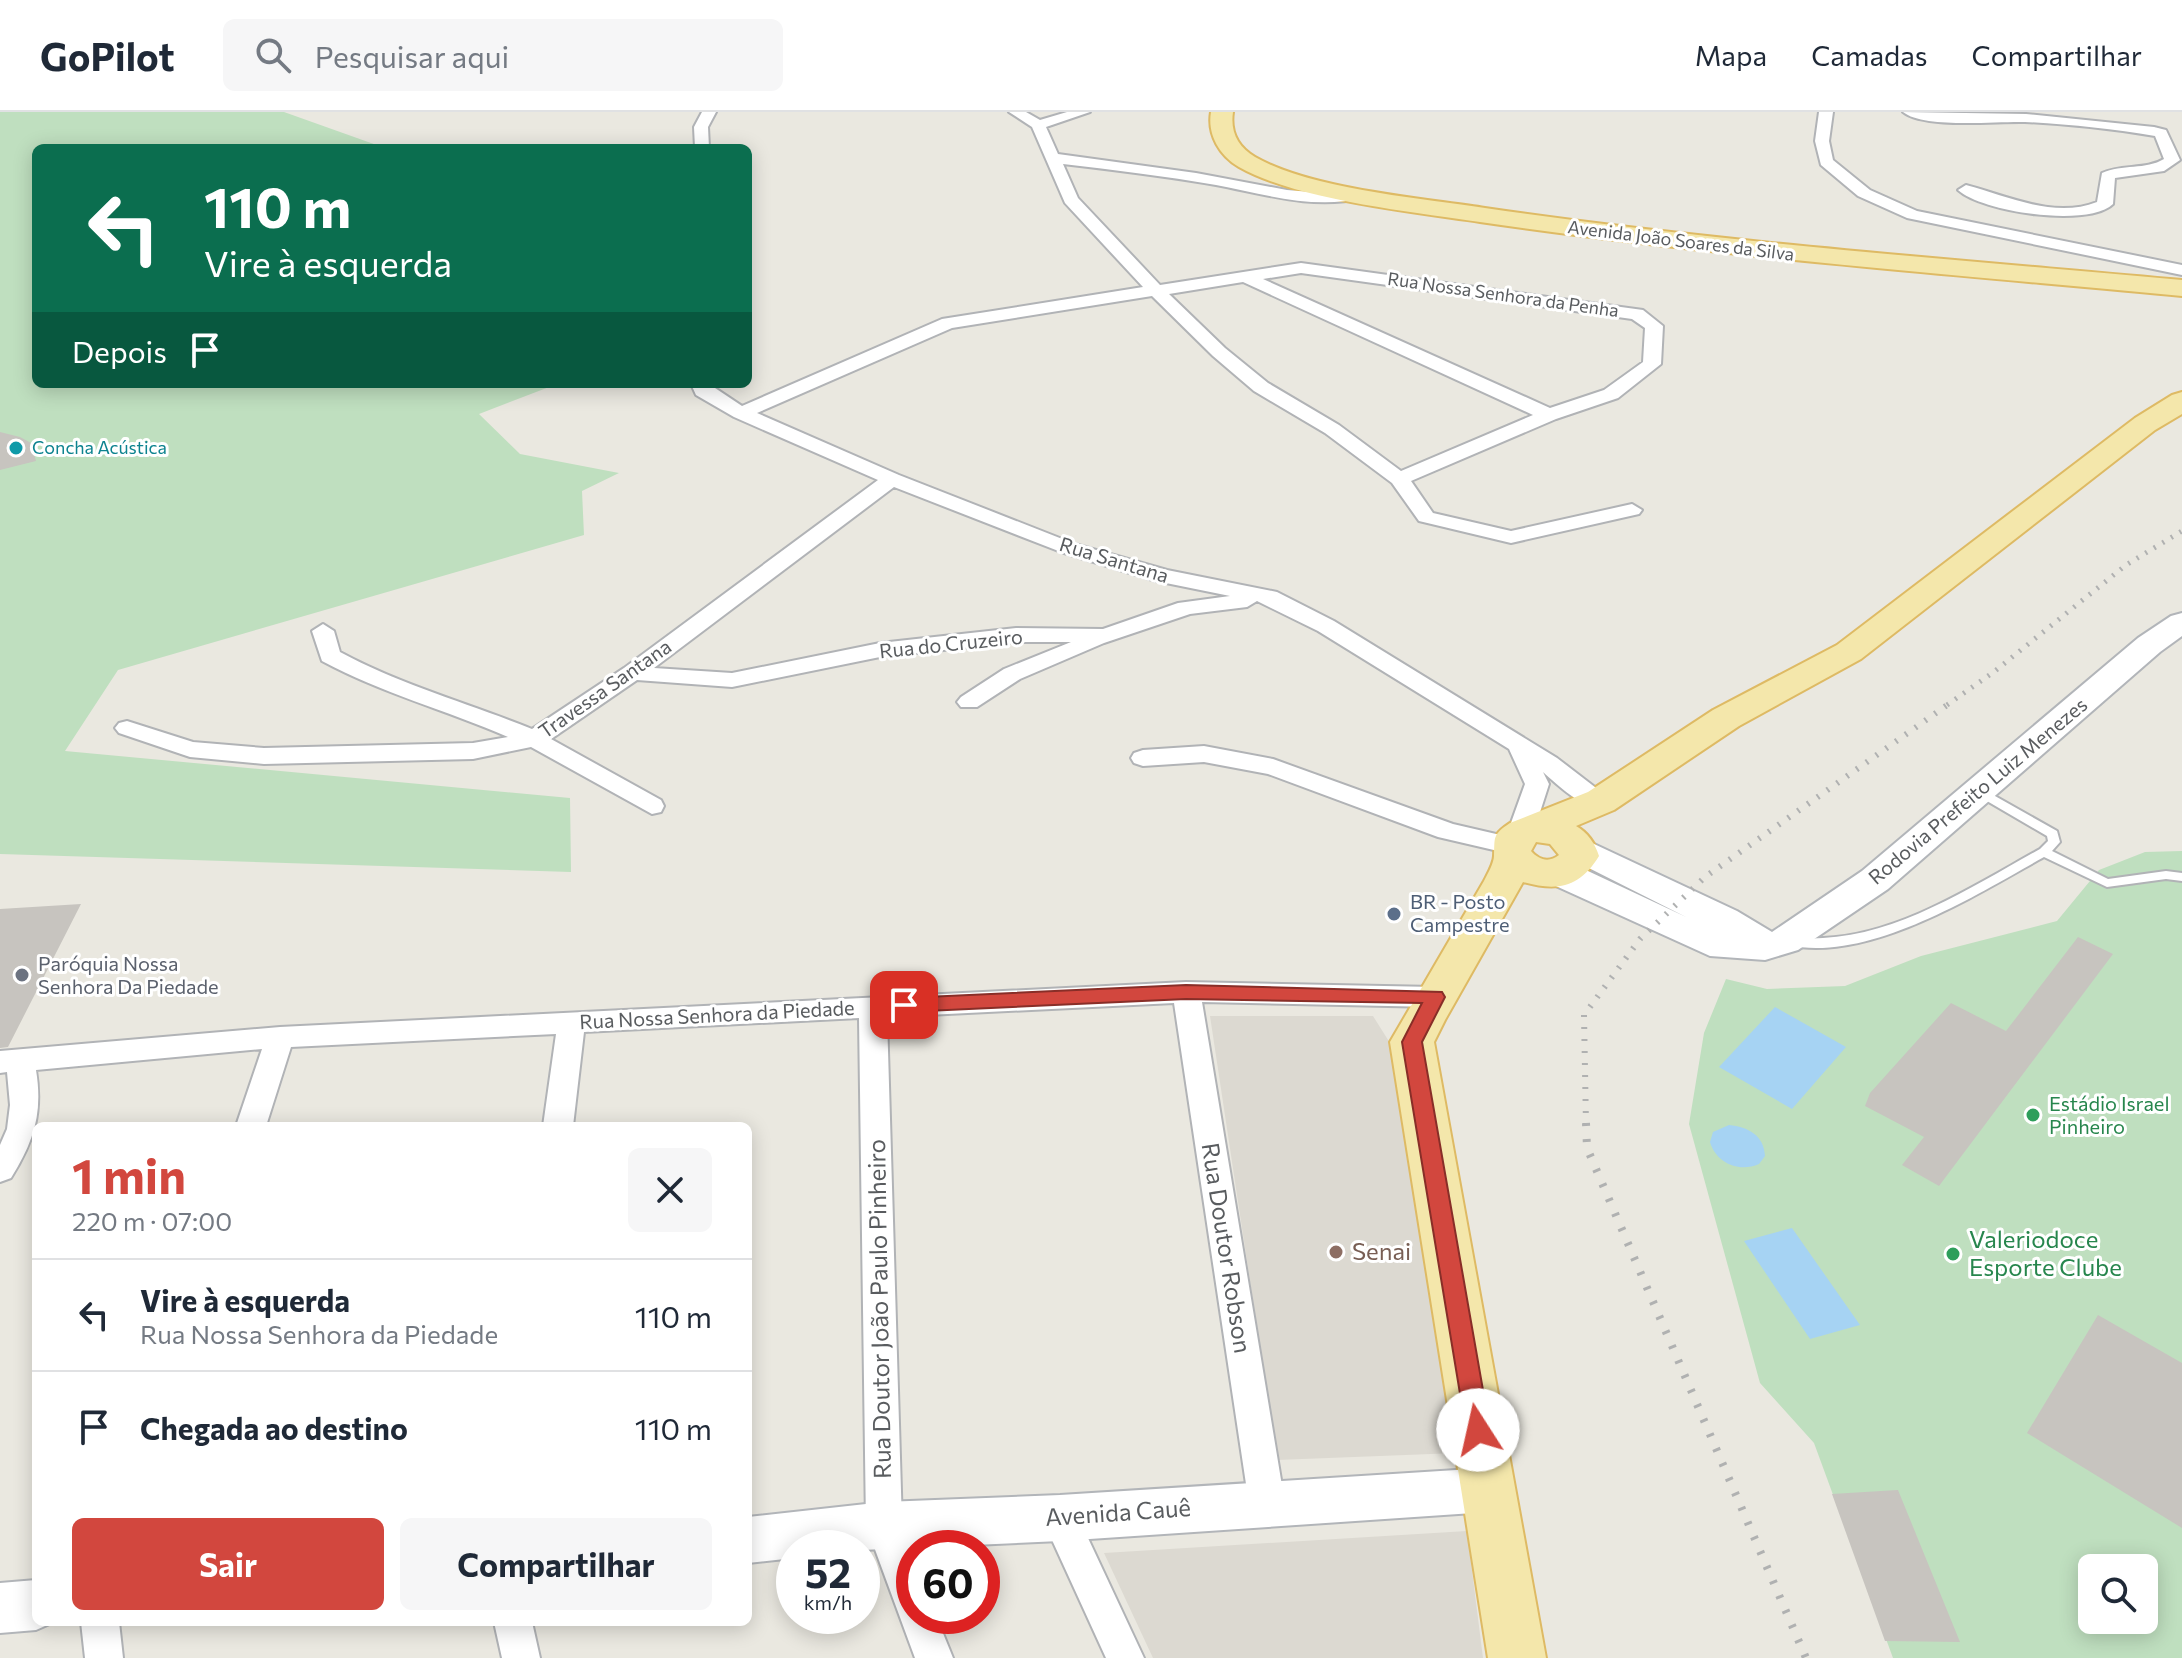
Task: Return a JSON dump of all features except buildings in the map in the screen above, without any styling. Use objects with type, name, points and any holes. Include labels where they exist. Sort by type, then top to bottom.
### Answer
[{"type":"main road","name":"Avenida João Soares da Silva","points":[[1222,112],[1219,124],[1226,142],[1246,162],[1291,179],[1357,195],[1532,223],[1734,249],[2182,288]]},
{"type":"main road","points":[[1517,1658],[1412,1042],[1435,997],[1535,855],[1601,801],[1726,718],[1849,652],[2145,424],[2182,401]]},
{"type":"main road","name":"Rodovia Prefeito Luiz Menezes","points":[[1775,944],[1875,880],[2149,645],[2182,622]]},
{"type":"main road","points":[[1535,855],[1710,943],[1775,944]]},
{"type":"main road","name":"Avenida Cauê","points":[[752,1540],[884,1525],[1060,1518],[1488,1490]]},
{"type":"main road","points":[[0,1608],[32,1605]]},
{"type":"street","points":[[702,144],[701,127],[709,112]]},
{"type":"street","points":[[1016,112],[1038,125],[1071,200],[1154,289],[1219,352],[1261,387],[1332,429],[1399,479],[1426,517],[1511,537],[1632,510]]},
{"type":"street","points":[[1038,125],[1083,112]]},
{"type":"street","points":[[1826,112],[1822,141],[1826,162],[1864,193],[1913,215],[2023,235],[2182,270]]},
{"type":"street","points":[[1910,112],[1952,119],[2026,118],[2154,131],[2161,133],[2172,160],[2164,167],[2121,171],[2107,176],[2105,204],[2093,209],[2039,211],[1966,190]]},
{"type":"street","points":[[1052,158],[1112,164],[1294,195],[1337,200],[1357,195]]},
{"type":"street","name":"Rua Nossa Senhora da Penha","points":[[741,413],[948,323],[1301,268],[1637,314],[1654,326],[1652,364],[1611,394],[1549,415],[1399,479]]},
{"type":"street","points":[[1245,277],[1549,415]]},
{"type":"street","name":"Rua Santana","points":[[702,388],[741,413],[892,479],[1068,548],[1164,576],[1269,597],[1326,626],[1548,763],[1572,784],[1601,801]]},
{"type":"street","name":"Travessa Santana","points":[[127,728],[190,749],[264,756],[473,751],[534,739],[632,673],[892,479]]},
{"type":"street","name":"Rua do Cruzeiro","points":[[632,673],[732,680],[880,650],[1016,635],[1105,636],[1186,608],[1269,597]]},
{"type":"street","points":[[323,631],[330,656],[373,679],[468,711],[534,739],[652,806]]},
{"type":"street","points":[[969,702],[1012,674],[1105,636]]},
{"type":"street","points":[[1143,758],[1204,754],[1273,767],[1447,831],[1535,855],[1537,784],[1520,748]]},
{"type":"street","name":"Rua Nossa Senhora da Piedade","points":[[10,1061],[280,1037],[1186,992],[1435,997]]},
{"type":"street","name":"Rua Doutor Robson","points":[[1186,992],[1267,1504]]},
{"type":"street","name":"Rua Doutor João Paulo Pinheiro","points":[[873,1007],[884,1525],[896,1557]]},
{"type":"street","points":[[559,1122],[571,1023]]},
{"type":"street","points":[[252,1122],[280,1037]]},
{"type":"street","points":[[0,1170],[16,1147],[28,1108],[10,1061]]},
{"type":"street","points":[[1060,1518],[1125,1658]]},
{"type":"street","points":[[100,1626],[104,1658]]},
{"type":"street","points":[[514,1626],[521,1658]]},
{"type":"street","points":[[925,1634],[934,1658]]},
{"type":"lane","points":[[1775,944],[1818,945],[1881,932],[1957,899],[2044,852],[2054,842],[2053,834],[1979,791]]},
{"type":"lane","points":[[2044,852],[2107,883],[2166,875],[2182,877]]},
{"type":"shaded area","name":"Senai","points":[[1210,1016],[1373,1016],[1395,1051],[1457,1453],[1277,1460]]},
{"type":"shaded area","points":[[1467,1531],[1483,1658],[1153,1658],[1104,1553]]},
{"type":"green space","points":[[0,112],[284,112],[374,144],[32,144],[32,388],[547,388],[479,414],[520,454],[619,473],[582,491],[584,535],[118,670],[65,751],[570,798],[571,872],[0,854]]},
{"type":"green space","name":"Valeriodoce Esporte Clube","points":[[2182,851],[2182,1658],[1893,1658],[1814,1443],[1760,1383],[1689,1124],[1704,1033],[1726,979],[1767,989],[1845,986],[1921,956],[2057,921],[2099,870],[2145,852]]},
{"type":"water","points":[[1775,1007],[1846,1047],[1792,1109],[1719,1067]]},
{"type":"water","points":[[1729,1125],[1748,1130],[1758,1137],[1765,1156],[1759,1164],[1736,1167],[1717,1156],[1710,1142],[1713,1132]]},
{"type":"water","points":[[1792,1228],[1860,1325],[1810,1339],[1744,1241]]},
{"type":"railway","points":[[1947,705],[1995,671],[2126,565],[2182,531]]},
{"type":"railway","points":[[1586,1125],[1584,1015],[1640,939],[1705,877],[1950,703]]},
{"type":"railway","points":[[1586,1123],[1587,1148],[1806,1658]]},
{"type":"place","name":"Concha Acústica","points":[[16,448]]},
{"type":"place","name":"BR - Posto Campestre","points":[[1394,914]]},
{"type":"place","name":"Paróquia Nossa Senhora Da Piedade","points":[[22,975]]},
{"type":"place","name":"Estádio Israel Pinheiro","points":[[2033,1115]]},
{"type":"place","name":"Senai","points":[[1336,1252]]},
{"type":"place","name":"Valeriodoce Esporte Clube","points":[[1953,1254]]},
{"type":"route","points":[[904,1005],[1186,992],[1435,997],[1412,1042],[1478,1430]]}]
